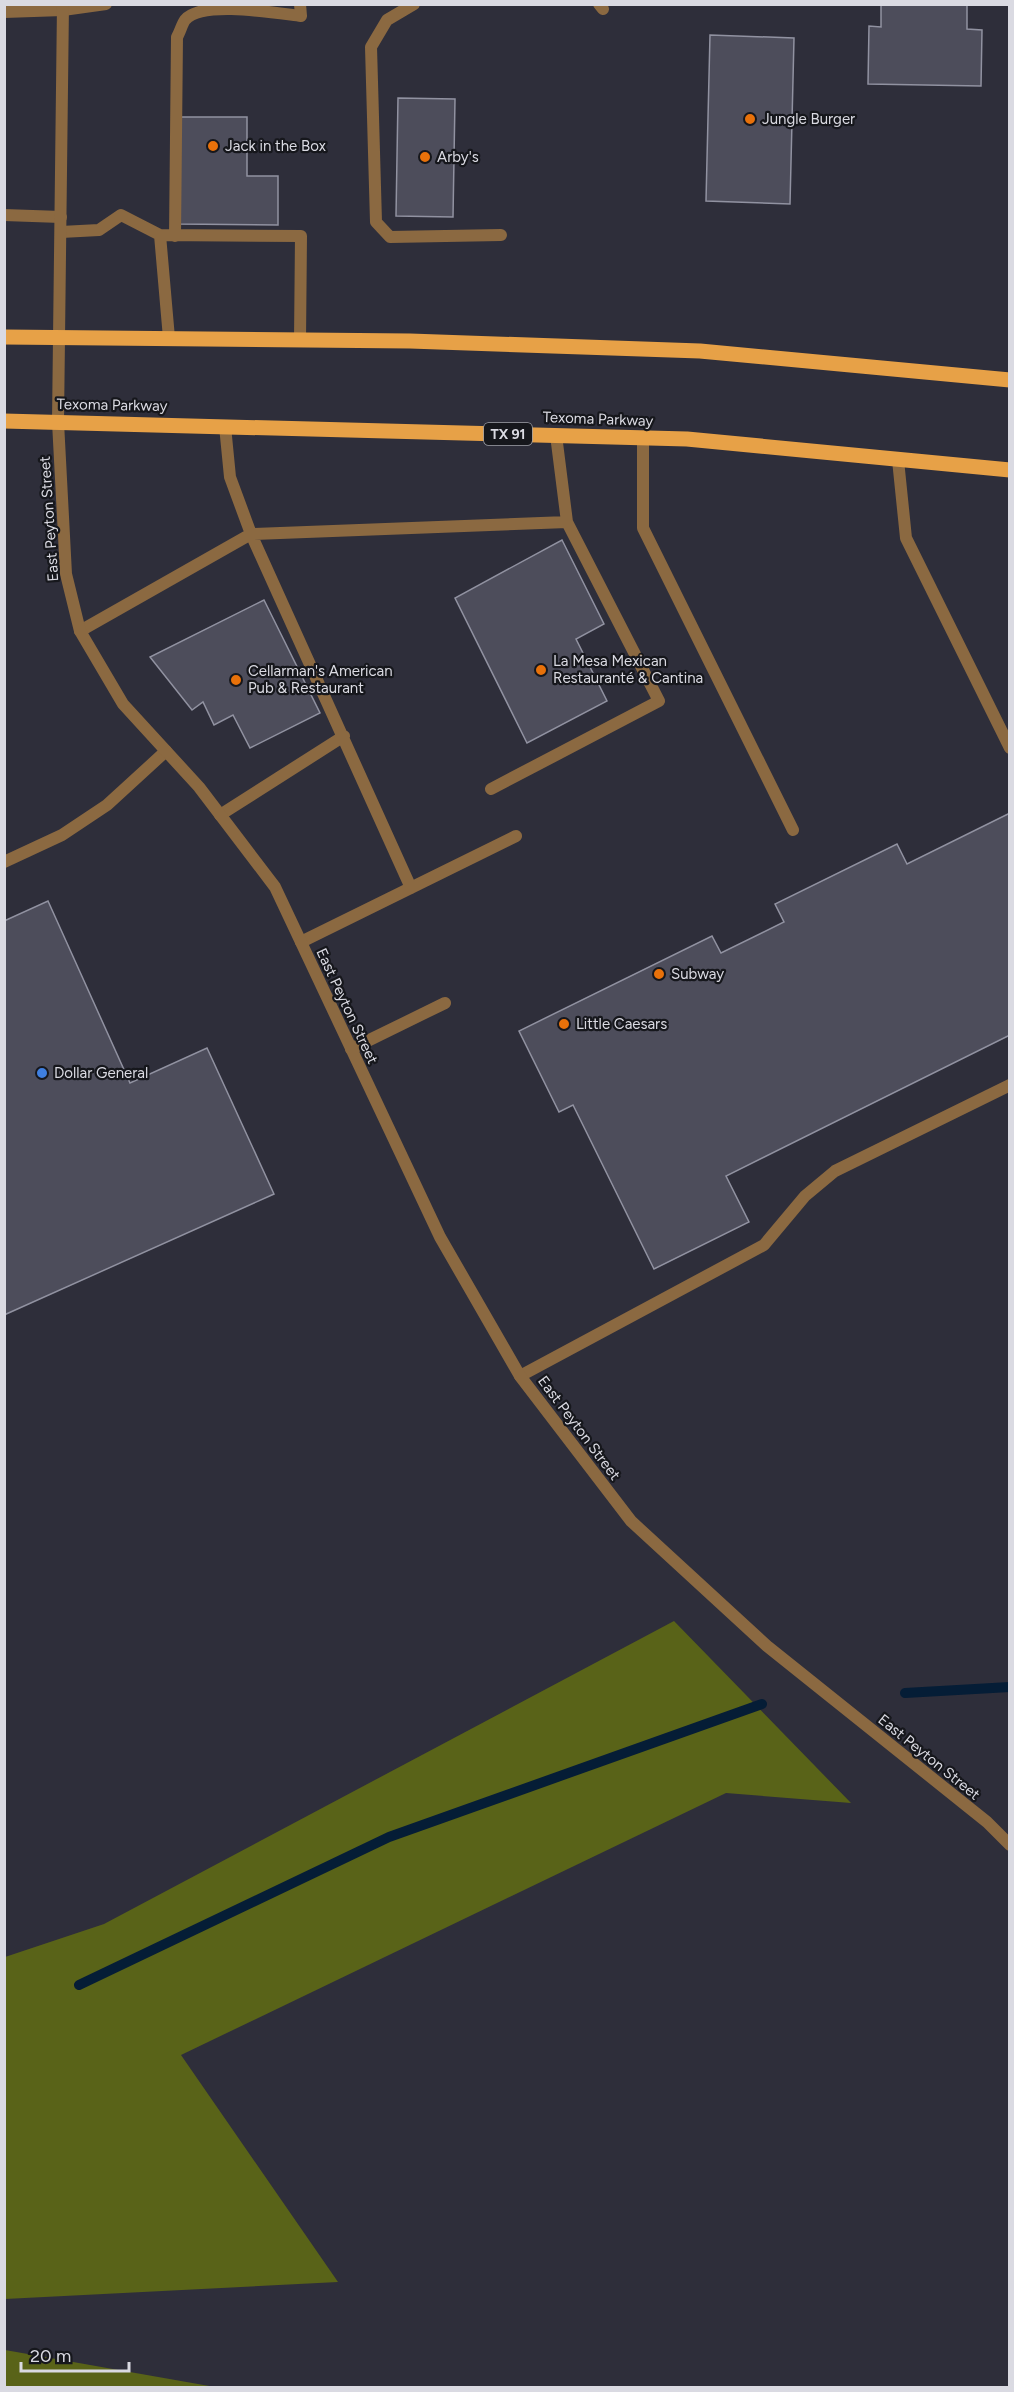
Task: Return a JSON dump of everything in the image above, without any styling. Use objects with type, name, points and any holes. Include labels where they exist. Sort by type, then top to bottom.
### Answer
[{"type":"main road","points":[[4,337],[300,340],[700,351],[1010,380]]},
{"type":"main road","name":"Texoma Parkway","points":[[4,422],[687,439],[1010,470]]},
{"type":"street","points":[[4,12],[106,4]]},
{"type":"street","points":[[414,4],[387,20],[371,47],[376,222],[390,237],[501,235]]},
{"type":"street","name":"East Peyton Street","points":[[63,7],[58,422],[66,574],[80,631],[123,704],[220,815],[275,887],[440,1236],[520,1376],[631,1521],[767,1646],[987,1822],[1010,1845]]},
{"type":"street","points":[[175,236],[177,37],[186,19],[200,10],[301,10]]},
{"type":"street","points":[[4,215],[61,217]]},
{"type":"street","points":[[61,232],[99,230],[121,215],[160,236],[301,236],[300,340]]},
{"type":"street","points":[[160,236],[169,338]]},
{"type":"street","points":[[225,426],[230,477],[251,534],[411,888]]},
{"type":"street","points":[[491,789],[658,701],[567,522],[556,435]]},
{"type":"street","points":[[643,438],[643,528],[793,830]]},
{"type":"street","points":[[898,460],[906,538],[1010,748]]},
{"type":"street","points":[[80,631],[251,534],[567,522]]},
{"type":"street","points":[[220,815],[344,736]]},
{"type":"street","points":[[4,862],[62,835],[106,805],[166,751]]},
{"type":"street","points":[[301,942],[516,836]]},
{"type":"street","points":[[351,1049],[445,1003]]},
{"type":"street","points":[[520,1376],[765,1245],[805,1196],[835,1171],[1010,1085]]},
{"type":"green space","points":[[674,1621],[851,1803],[726,1793],[181,2055],[338,2282],[5,2299],[5,1957],[104,1924]]},
{"type":"green space","points":[[5,2350],[215,2387],[5,2387]]},
{"type":"building","points":[[881,4],[967,4],[967,29],[982,30],[981,86],[868,84],[869,26],[881,27]]},
{"type":"building","name":"Jungle Burger","points":[[710,35],[794,38],[790,204],[706,201]]},
{"type":"building","name":"Arby's","points":[[398,98],[455,99],[453,217],[396,216]]},
{"type":"building","name":"Jack in the Box","points":[[179,117],[247,117],[247,176],[278,176],[278,225],[178,224]]},
{"type":"building","name":"La Mesa Mexican Restauranté & Cantina","points":[[562,540],[604,624],[576,639],[607,701],[527,743],[455,598]]},
{"type":"building","name":"Cellarman's American Pub & Restaurant","points":[[264,600],[320,713],[250,748],[233,715],[214,725],[203,702],[192,710],[150,657]]},
{"type":"building","points":[[1010,813],[1010,1035],[726,1176],[749,1222],[654,1269],[573,1105],[559,1112],[519,1031],[712,936],[721,953],[784,922],[775,904],[897,844],[907,864]]},
{"type":"building","points":[[48,901],[130,1083],[207,1048],[274,1194],[4,1315],[4,921]]},
{"type":"waterway","points":[[905,1693],[1010,1687]]},
{"type":"waterway","points":[[79,1985],[389,1837],[762,1704]]},
{"type":"place","name":"Jungle Burger","points":[[750,119]]},
{"type":"place","name":"Jack in the Box","points":[[213,146]]},
{"type":"place","name":"Arby's","points":[[425,157]]},
{"type":"place","name":"La Mesa Mexican Restauranté & Cantina","points":[[541,670]]},
{"type":"place","name":"Cellarman's American Pub & Restaurant","points":[[236,680]]},
{"type":"place","name":"Subway","points":[[659,974]]},
{"type":"place","name":"Little Caesars","points":[[564,1024]]},
{"type":"place","name":"Dollar General","points":[[42,1073]]}]
